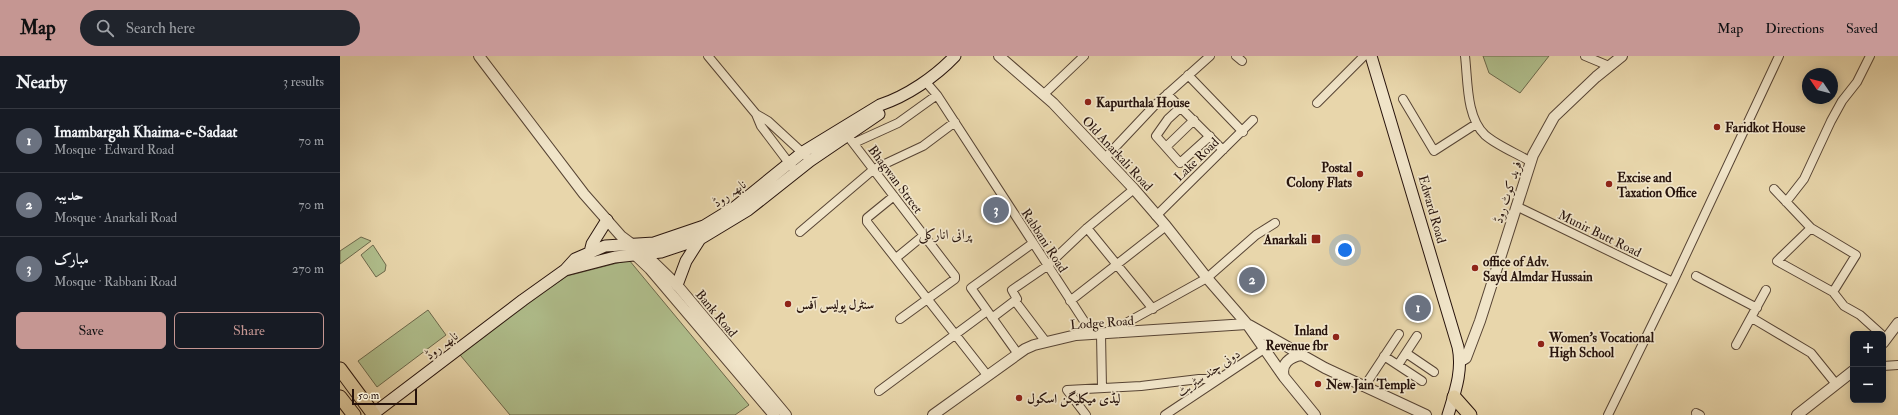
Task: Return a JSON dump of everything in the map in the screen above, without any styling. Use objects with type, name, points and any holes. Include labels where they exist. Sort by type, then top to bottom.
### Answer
[{"type":"main road","name":"نابھہ روڈ","points":[[628,244],[645,254],[671,249],[700,238],[748,210],[793,168],[803,152],[880,105],[894,100],[925,81],[955,56]]},
{"type":"main road","name":"Edward Road","points":[[1371,56],[1411,183],[1461,367]]},
{"type":"main road","name":"نابھہ روڈ","points":[[373,415],[523,300],[565,270],[574,259],[605,246],[654,243],[704,226],[793,168],[810,161],[850,139],[885,110],[894,100]]},
{"type":"main road","points":[[590,252],[592,244],[607,220]]},
{"type":"main road","points":[[677,285],[686,261],[700,238]]},
{"type":"main road","name":"نابھہ روڈ","points":[[565,270],[610,258],[628,244]]},
{"type":"main road","points":[[1448,415],[1461,367]]},
{"type":"main road","points":[[340,370],[373,415]]},
{"type":"main road","points":[[340,397],[354,415]]},
{"type":"main road","points":[[1454,397],[1470,415]]},
{"type":"street","name":"Bank Road","points":[[479,56],[584,194],[774,415]]},
{"type":"street","points":[[708,56],[756,114],[761,126],[793,168]]},
{"type":"street","name":"Old Anarkali Road","points":[[999,56],[1044,94],[1134,189],[1247,324]]},
{"type":"street","points":[[1044,94],[1084,56]]},
{"type":"street","points":[[1104,158],[1167,94],[1210,56]]},
{"type":"street","points":[[1316,103],[1364,56]]},
{"type":"street","points":[[1465,56],[1472,110],[1476,124],[1486,136],[1531,162]]},
{"type":"street","points":[[1585,56],[1609,66]]},
{"type":"street","name":"فرید کوٹ روڈ","points":[[1461,367],[1480,321],[1531,162],[1554,117],[1609,66],[1622,56]]},
{"type":"street","points":[[1608,415],[1673,282],[1779,56]]},
{"type":"street","points":[[1786,202],[1804,180],[1831,121],[1842,101],[1857,82],[1870,56]]},
{"type":"street","points":[[1188,75],[1243,132]]},
{"type":"street","name":"Rabbani Road","points":[[925,81],[937,95],[955,122],[1084,321],[1087,334]]},
{"type":"street","points":[[1167,94],[1223,150]]},
{"type":"street","points":[[850,139],[898,123],[937,95]]},
{"type":"street","points":[[1403,99],[1434,151],[1476,124]]},
{"type":"street","points":[[1181,107],[1168,119],[1156,136],[1180,163],[1210,136]]},
{"type":"street","points":[[756,114],[768,121],[803,152],[810,161]]},
{"type":"street","points":[[1166,147],[1194,120]]},
{"type":"street","name":"Lake Road","points":[[1156,216],[1243,132],[1253,120]]},
{"type":"street","points":[[800,232],[874,169],[923,146],[955,122]]},
{"type":"street","name":"Bhagwan Street","points":[[850,139],[955,276],[955,278],[926,299]]},
{"type":"street","points":[[878,391],[954,334],[1015,301],[1018,298],[1012,290],[1047,266],[1087,228],[1134,189]]},
{"type":"street","points":[[1774,189],[1811,228],[1856,255],[1833,292]]},
{"type":"street","points":[[894,196],[866,220],[926,299],[987,375]]},
{"type":"street","name":"Munir Butt Road","points":[[1516,206],[1673,282]]},
{"type":"street","points":[[1118,332],[1126,323],[1207,278],[1256,235],[1275,223]]},
{"type":"street","points":[[1070,301],[1166,226]]},
{"type":"street","points":[[1087,228],[1153,308]]},
{"type":"street","points":[[1811,228],[1777,261],[1833,292],[1844,306],[1860,315],[1876,331]]},
{"type":"street","points":[[896,258],[924,236]]},
{"type":"street","points":[[1018,354],[971,288],[1033,244]]},
{"type":"street","name":"Bank Road","points":[[645,254],[677,285],[786,415]]},
{"type":"street","points":[[1696,276],[1757,308]]},
{"type":"street","points":[[1736,345],[1766,290]]},
{"type":"street","points":[[900,319],[926,299]]},
{"type":"street","points":[[1015,301],[1046,342]]},
{"type":"street","points":[[1752,318],[1811,353],[1836,384]]},
{"type":"street","points":[[1886,335],[1898,323]]},
{"type":"street","points":[[1247,324],[1284,377],[1315,415]]},
{"type":"street","points":[[1247,324],[1296,350],[1302,355],[1364,387],[1422,414]]},
{"type":"street","name":"Lodge Road","points":[[933,415],[987,375],[1034,345],[1076,335],[1247,324]]},
{"type":"street","points":[[1101,334],[1102,388]]},
{"type":"street","points":[[1364,387],[1399,334]]},
{"type":"street","points":[[1398,365],[1418,336]]},
{"type":"street","name":"دونی چند سٹریٹ","points":[[1165,415],[1264,349]]},
{"type":"street","points":[[1406,353],[1434,372]]},
{"type":"street","points":[[1284,377],[1283,368],[1287,361],[1293,356],[1302,355]]},
{"type":"street","points":[[1384,356],[1422,381]]},
{"type":"street","points":[[1886,366],[1898,365]]},
{"type":"street","points":[[1796,415],[1850,373]]},
{"type":"street","points":[[1086,415],[1067,390],[1141,386],[1200,379],[1217,379]]},
{"type":"green space","points":[[1483,56],[1549,56],[1520,93],[1489,73]]},
{"type":"green space","points":[[361,237],[371,241],[340,264],[340,251]]},
{"type":"green space","points":[[373,245],[386,265],[385,271],[376,277],[361,255]]},
{"type":"green space","points":[[629,260],[749,405],[735,415],[510,415],[456,350],[567,276]]},
{"type":"green space","points":[[428,310],[446,335],[377,387],[358,361]]},
{"type":"place","name":"Kapurthala House","points":[[1088,102]]},
{"type":"place","name":"Faridkot House","points":[[1717,127]]},
{"type":"place","name":"Postal Colony Flats","points":[[1360,174]]},
{"type":"place","name":"Excise and Taxation Office","points":[[1609,184]]},
{"type":"place","name":"مبارک","points":[[996,210]]},
{"type":"place","name":"Anarkali","points":[[1316,239]]},
{"type":"place","name":"office of Adv. Sayd Almdar Hussain","points":[[1475,268]]},
{"type":"place","name":"حدیبہ","points":[[1252,280]]},
{"type":"place","name":"سنٹرل پولیس آفس","points":[[788,304]]},
{"type":"place","name":"Imambargah Khaima-e-Sadaat","points":[[1418,308]]},
{"type":"place","name":"Inland Revenue fbr","points":[[1336,337]]},
{"type":"place","name":"Women's Vocational High School","points":[[1541,344]]},
{"type":"place","name":"New Jain Temple","points":[[1318,384]]},
{"type":"place","name":"لیڈی میکلیگن اسکول","points":[[1019,398]]},
{"type":"district","name":"پرانی انارکلی","points":[[945,234]]}]
